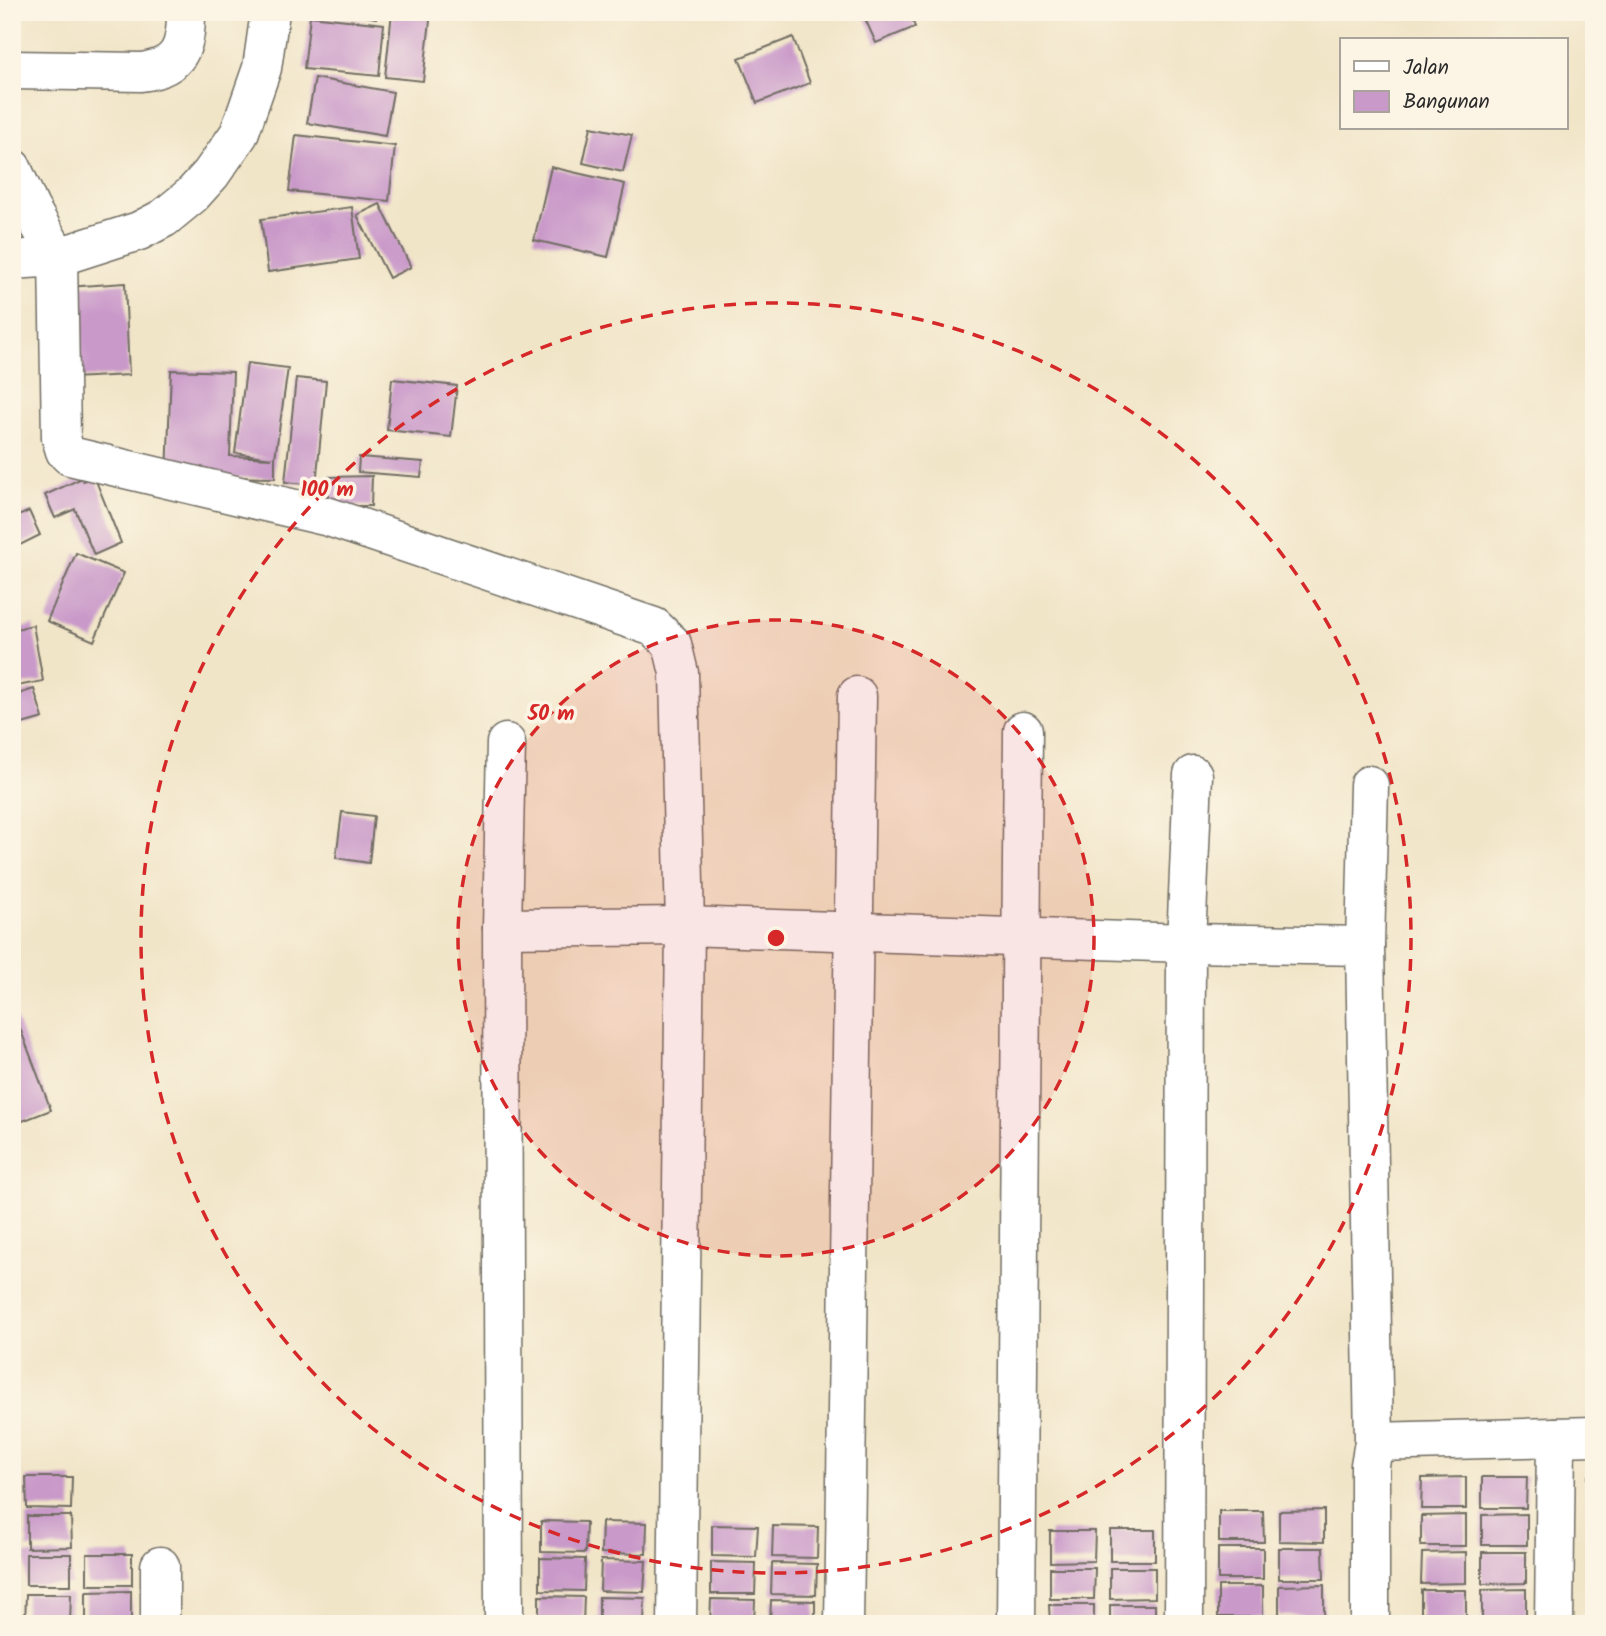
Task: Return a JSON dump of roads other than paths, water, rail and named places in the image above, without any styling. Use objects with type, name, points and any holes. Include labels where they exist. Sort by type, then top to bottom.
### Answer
[{"type":"street","points":[[12,70],[157,70],[171,63],[180,52],[186,37],[186,12]]},
{"type":"street","points":[[12,260],[58,257],[139,231],[164,218],[192,195],[211,174],[239,134],[262,68],[270,12]]},
{"type":"street","points":[[12,168],[30,208],[58,257],[61,438],[65,451],[70,456],[328,517],[654,627],[672,644],[679,673],[685,926],[677,1624]]},
{"type":"street","points":[[844,1624],[857,696]]},
{"type":"street","points":[[1016,1624],[1023,731]]},
{"type":"street","points":[[504,1624],[502,928],[506,743]]},
{"type":"street","points":[[1184,1624],[1186,943],[1193,775]]},
{"type":"street","points":[[1369,785],[1365,946],[1374,1443],[1370,1465],[1370,1624]]},
{"type":"street","points":[[502,928],[685,926],[1186,943],[1365,946]]},
{"type":"street","points":[[1374,1443],[1594,1436]]},
{"type":"street","points":[[1554,1624],[1556,1437]]},
{"type":"street","points":[[160,1566],[160,1624]]}]
